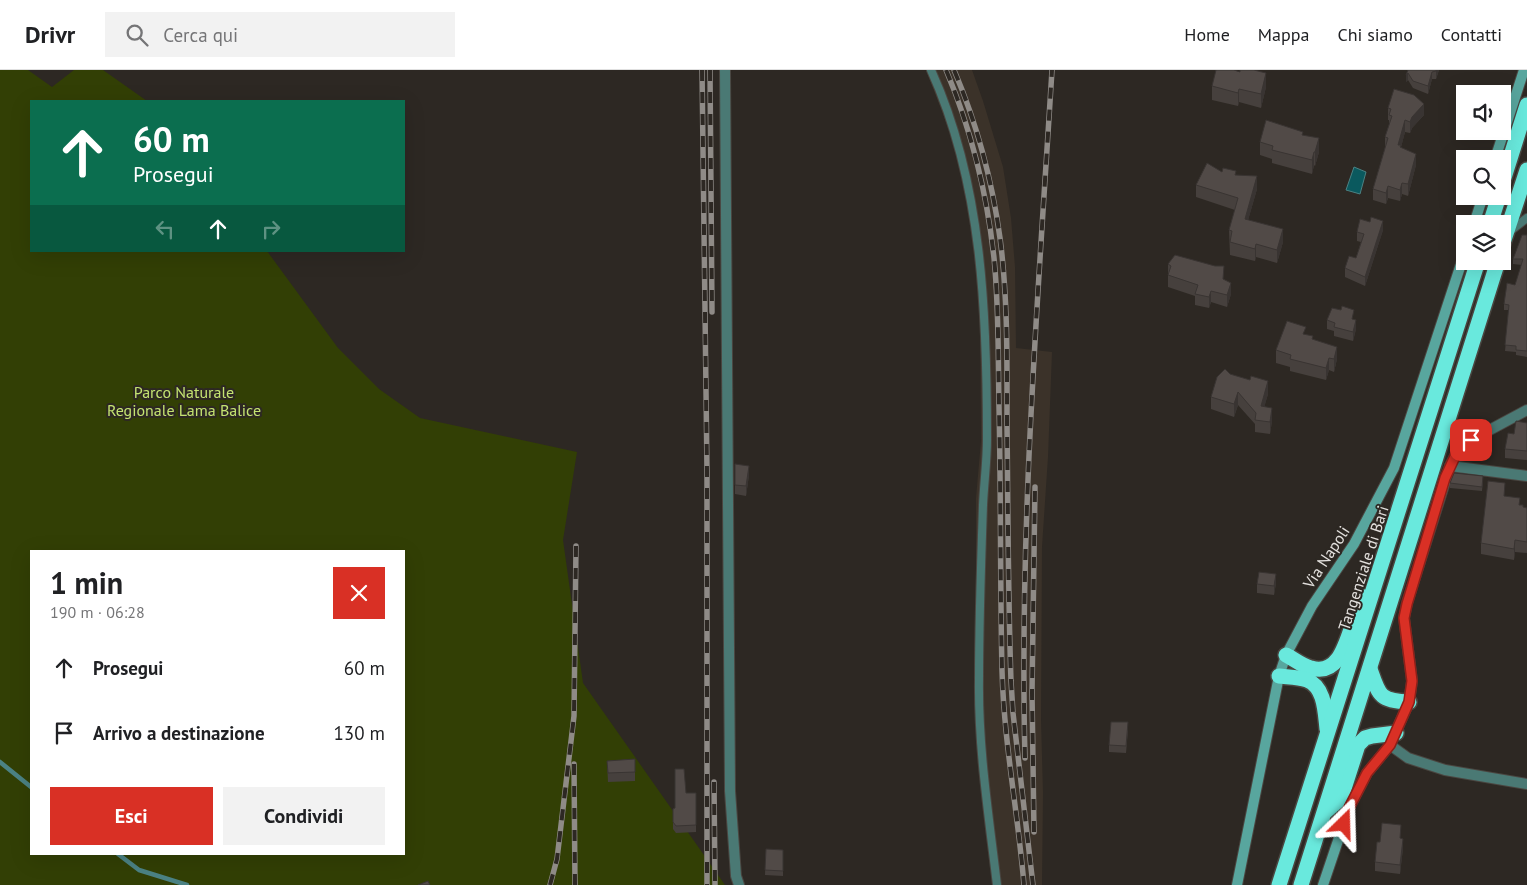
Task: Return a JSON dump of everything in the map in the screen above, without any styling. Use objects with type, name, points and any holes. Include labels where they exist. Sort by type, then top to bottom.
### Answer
[{"type":"highway","points":[[1511,156],[1527,105]]},
{"type":"highway","points":[[1511,219],[1527,170]]},
{"type":"highway","name":"Tangenziale di Bari","points":[[1279,885],[1475,270]]},
{"type":"highway","points":[[1301,885],[1495,270]]},
{"type":"highway","points":[[1286,655],[1310,668],[1322,670],[1334,665],[1341,657],[1358,605],[1377,582]]},
{"type":"highway","points":[[1370,669],[1378,691],[1383,697],[1391,702],[1409,702]]},
{"type":"highway","points":[[1279,676],[1307,680],[1318,689],[1324,703],[1328,734]]},
{"type":"highway","points":[[1324,813],[1341,798],[1358,745],[1365,738],[1372,736],[1393,739]]},
{"type":"street","points":[[725,70],[730,791],[736,876],[739,885]]},
{"type":"street","points":[[1498,150],[1524,70]]},
{"type":"street","name":"Via Napoli","points":[[1237,885],[1279,676],[1286,655],[1312,606],[1354,544],[1394,468],[1459,270]]},
{"type":"street","points":[[1323,885],[1349,808],[1367,773],[1393,739],[1409,702],[1412,681],[1404,618],[1450,466],[1458,450],[1471,440],[1527,410]]},
{"type":"street","points":[[1450,466],[1527,476]]},
{"type":"street","points":[[1393,739],[1408,758],[1446,770],[1527,784]]},
{"type":"lane","points":[[932,70],[954,131],[969,190],[981,273],[987,441],[981,548],[979,682],[982,745],[998,885]]},
{"type":"lane","points":[[1511,233],[1527,218]]},
{"type":"shaded area","points":[[926,70],[972,70],[1003,167],[1011,218],[1015,267],[1016,348],[1052,352],[1042,547],[1042,885],[993,885],[985,823],[976,711],[976,498],[981,441],[980,324],[976,261],[968,202],[953,140]]},
{"type":"green space","name":"Parco Naturale Regionale Lama Balice","points":[[0,70],[28,70],[52,87],[74,70],[103,70],[146,100],[30,100],[30,252],[268,252],[338,348],[379,389],[420,418],[577,452],[563,540],[583,683],[725,885],[0,885]]},
{"type":"water","points":[[1354,167],[1366,172],[1360,194],[1346,190]]},
{"type":"building","points":[[1216,70],[1240,72],[1240,70],[1254,70],[1266,73],[1261,94],[1239,89],[1238,93],[1212,86]]},
{"type":"building","points":[[1408,70],[1436,71],[1432,72],[1428,86],[1413,81],[1408,73],[1406,75]]},
{"type":"building","points":[[1394,89],[1414,95],[1424,104],[1410,122],[1405,120],[1398,145],[1416,154],[1408,184],[1402,183],[1400,190],[1388,186],[1386,193],[1373,189],[1388,138],[1385,137],[1392,116],[1389,115],[1391,109],[1388,108]]},
{"type":"building","points":[[1266,120],[1303,132],[1302,135],[1319,138],[1312,160],[1272,150],[1273,146],[1260,142]]},
{"type":"building","points":[[1207,163],[1222,172],[1223,168],[1236,171],[1235,175],[1257,176],[1245,219],[1283,229],[1277,250],[1256,244],[1255,249],[1230,242],[1232,231],[1229,230],[1238,198],[1196,185]]},
{"type":"building","points":[[1371,217],[1383,221],[1365,277],[1345,268],[1349,256],[1356,258],[1364,234],[1357,232],[1360,219],[1370,222]]},
{"type":"building","points":[[1522,235],[1527,235],[1527,351],[1516,350],[1516,346],[1505,345],[1509,305],[1504,304],[1507,283],[1515,285],[1523,259],[1513,259]]},
{"type":"building","points":[[1175,255],[1215,266],[1224,266],[1223,279],[1231,283],[1227,295],[1211,291],[1209,297],[1195,294],[1198,285],[1168,275],[1171,266],[1168,264]]},
{"type":"building","points":[[1342,306],[1354,310],[1352,319],[1356,320],[1353,332],[1334,327],[1335,323],[1327,320],[1332,308],[1341,310]]},
{"type":"building","points":[[1287,321],[1306,327],[1303,334],[1313,336],[1312,339],[1337,347],[1334,359],[1329,358],[1326,368],[1290,359],[1291,355],[1276,350]]},
{"type":"building","points":[[1225,369],[1230,374],[1250,380],[1251,376],[1268,381],[1261,406],[1272,408],[1270,422],[1255,420],[1256,413],[1238,392],[1234,404],[1211,397],[1217,377]]},
{"type":"building","points":[[1516,421],[1527,423],[1527,451],[1505,449],[1508,433],[1514,434]]},
{"type":"building","points":[[735,464],[749,466],[746,486],[735,485]]},
{"type":"building","points":[[1454,473],[1483,476],[1482,487],[1450,483]]},
{"type":"building","points":[[1488,481],[1505,483],[1504,496],[1520,498],[1519,505],[1527,508],[1527,542],[1515,540],[1514,549],[1481,543]]},
{"type":"building","points":[[1259,572],[1276,574],[1274,586],[1257,584]]},
{"type":"building","points":[[1111,722],[1128,722],[1126,746],[1109,745]]},
{"type":"building","points":[[635,759],[635,772],[608,773],[607,761]]},
{"type":"building","points":[[675,769],[684,769],[686,793],[696,793],[696,825],[676,826],[673,822]]},
{"type":"building","points":[[1382,823],[1401,825],[1400,838],[1403,839],[1400,865],[1375,862],[1377,842],[1380,842]]},
{"type":"building","points":[[766,849],[783,850],[783,871],[765,870]]},
{"type":"building","points":[[428,881],[430,885],[418,885]]},
{"type":"waterway","points":[[0,762],[30,786]]},
{"type":"waterway","points":[[119,855],[139,870],[187,885]]},
{"type":"railway","points":[[702,70],[707,471],[707,885]]},
{"type":"railway","points":[[710,70],[712,312]]},
{"type":"railway","points":[[946,70],[963,115],[977,162],[994,258],[998,332],[1003,698],[1024,885]]},
{"type":"railway","points":[[954,70],[977,132],[988,174],[997,216],[1003,261],[1006,330],[1011,681],[1033,885]]},
{"type":"railway","points":[[1025,758],[1024,672],[1027,500],[1052,70]]},
{"type":"railway","points":[[1034,832],[1032,693],[1035,487]]},
{"type":"railway","points":[[550,885],[557,859],[574,716],[576,546]]},
{"type":"railway","points":[[574,764],[575,885]]},
{"type":"railway","points":[[714,782],[715,885]]},
{"type":"route","points":[[1344,824],[1349,808],[1367,773],[1387,751],[1399,728],[1409,702],[1412,681],[1404,618],[1407,604],[1445,478],[1458,450],[1471,440]]}]
